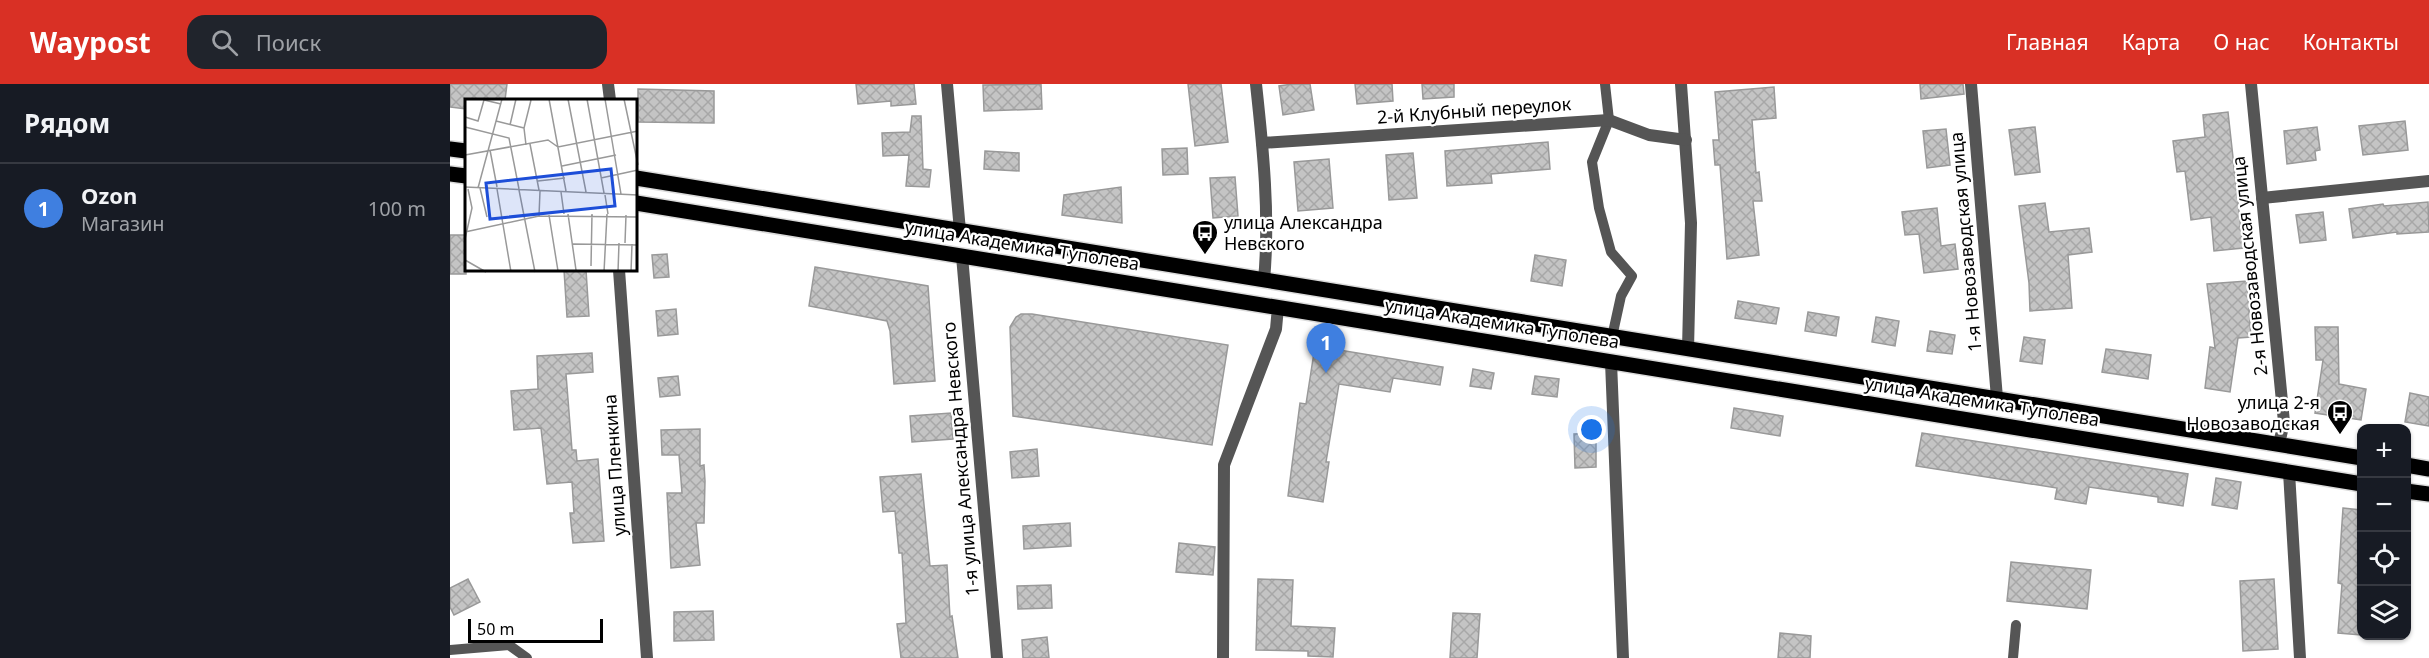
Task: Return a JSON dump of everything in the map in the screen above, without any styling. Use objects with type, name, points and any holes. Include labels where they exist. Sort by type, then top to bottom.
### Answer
[{"type":"main road","points":[[450,149],[465,151]]},
{"type":"main road","points":[[450,174],[465,176]]},
{"type":"main road","name":"улица Академика Туполева","points":[[638,177],[2357,457]]},
{"type":"main road","name":"улица Академика Туполева","points":[[638,203],[2357,483]]},
{"type":"main road","points":[[962,256],[973,242],[991,236]]},
{"type":"main road","points":[[1656,369],[1677,362],[1684,357],[1688,349]]},
{"type":"main road","points":[[2245,465],[2268,457],[2279,444]]},
{"type":"main road","points":[[2289,472],[2292,465],[2308,453],[2322,451]]},
{"type":"main road","points":[[2411,466],[2429,468]]},
{"type":"main road","points":[[2411,492],[2429,495]]},
{"type":"street","points":[[608,84],[610,99]]},
{"type":"street","points":[[947,84],[960,231]]},
{"type":"street","points":[[1256,84],[1262,143],[1266,258],[1264,280]]},
{"type":"street","points":[[1681,84],[1691,223],[1688,349]]},
{"type":"street","name":"1-я Новозаводская улица","points":[[1971,84],[1997,398]]},
{"type":"street","name":"2-я Новозаводская улица","points":[[2251,84],[2284,422],[2279,444]]},
{"type":"street","name":"2-й Клубный переулок","points":[[1262,143],[1609,120],[1649,135],[1686,140]]},
{"type":"street","points":[[2262,198],[2429,181]]},
{"type":"street","name":"1-я улица Александра Невского","points":[[962,256],[997,658]]},
{"type":"street","name":"улица Пленкина","points":[[619,272],[647,658]]},
{"type":"street","points":[[1223,658],[1224,465],[1276,329],[1278,307]]},
{"type":"street","points":[[1611,362],[1623,658]]},
{"type":"street","points":[[2289,472],[2300,658]]},
{"type":"lane","points":[[1605,84],[1609,120],[1592,162],[1599,208],[1611,252],[1632,276],[1621,296],[1612,337]]},
{"type":"lane","points":[[2013,658],[2016,625]]},
{"type":"lane","points":[[450,650],[509,645],[527,658]]},
{"type":"building","points":[[450,84],[507,84],[505,99],[465,99],[465,109],[450,107]]},
{"type":"building","points":[[856,84],[914,84],[916,104],[891,106],[891,101],[858,104]]},
{"type":"building","points":[[1041,84],[1042,109],[984,111],[983,85]]},
{"type":"building","points":[[1188,84],[1221,84],[1228,142],[1195,146]]},
{"type":"building","points":[[1310,84],[1314,110],[1283,115],[1279,86]]},
{"type":"building","points":[[1355,84],[1392,84],[1393,101],[1357,104]]},
{"type":"building","points":[[1422,84],[1454,84],[1454,97],[1423,99]]},
{"type":"building","points":[[1920,84],[1963,84],[1964,94],[1921,99]]},
{"type":"building","points":[[1774,87],[1776,118],[1752,120],[1756,173],[1759,172],[1762,201],[1753,201],[1759,255],[1727,259],[1720,165],[1715,165],[1713,140],[1719,140],[1715,92]]},
{"type":"building","points":[[638,89],[714,91],[714,123],[638,122]]},
{"type":"building","points":[[2228,112],[2243,248],[2214,251],[2211,217],[2191,220],[2185,171],[2177,172],[2173,141],[2205,137],[2203,115]]},
{"type":"building","points":[[912,116],[921,116],[923,169],[931,170],[929,187],[906,186],[909,155],[883,156],[882,133],[910,132]]},
{"type":"building","points":[[2405,121],[2408,150],[2363,155],[2359,126]]},
{"type":"building","points":[[2035,127],[2040,172],[2015,175],[2009,130]]},
{"type":"building","points":[[2317,127],[2320,150],[2315,151],[2316,160],[2287,164],[2284,131]]},
{"type":"building","points":[[1946,129],[1950,165],[1927,168],[1923,131]]},
{"type":"building","points":[[1548,142],[1550,169],[1491,174],[1492,183],[1447,186],[1445,151]]},
{"type":"building","points":[[1187,148],[1188,174],[1163,175],[1162,149]]},
{"type":"building","points":[[985,151],[1019,153],[1019,171],[984,169]]},
{"type":"building","points":[[1413,153],[1417,198],[1389,200],[1386,155]]},
{"type":"building","points":[[1329,159],[1333,208],[1298,211],[1294,162]]},
{"type":"building","points":[[1235,177],[1238,216],[1213,218],[1210,178]]},
{"type":"building","points":[[1121,187],[1122,223],[1062,215],[1064,195]]},
{"type":"building","points":[[2428,202],[2429,232],[2397,234],[2397,232],[2353,238],[2349,209],[2383,204],[2384,206]]},
{"type":"building","points":[[2045,203],[2049,232],[2089,228],[2092,252],[2068,255],[2072,308],[2030,311],[2029,283],[2019,206]]},
{"type":"building","points":[[1937,208],[1941,246],[1955,244],[1958,269],[1924,273],[1919,234],[1905,235],[1902,212]]},
{"type":"building","points":[[2323,212],[2326,240],[2300,243],[2296,215]]},
{"type":"building","points":[[450,235],[465,235],[466,274],[450,274]]},
{"type":"building","points":[[667,254],[669,277],[654,278],[652,255]]},
{"type":"building","points":[[1535,255],[1566,260],[1562,286],[1531,281]]},
{"type":"building","points":[[815,267],[928,286],[935,381],[894,384],[890,331],[887,321],[809,306]]},
{"type":"building","points":[[564,272],[586,272],[589,316],[567,317]]},
{"type":"building","points":[[2247,281],[2251,337],[2238,338],[2230,392],[2205,388],[2210,347],[2215,348],[2207,284]]},
{"type":"building","points":[[1738,301],[1779,308],[1776,324],[1735,318]]},
{"type":"building","points":[[676,309],[678,334],[658,336],[656,311]]},
{"type":"building","points":[[1808,312],[1839,317],[1836,336],[1805,331]]},
{"type":"building","points":[[1021,314],[1228,345],[1212,445],[1013,416],[1010,327],[1016,317]]},
{"type":"building","points":[[1876,317],[1899,321],[1895,346],[1872,342]]},
{"type":"building","points":[[2315,327],[2338,327],[2339,384],[2366,389],[2361,420],[2315,413],[2323,360],[2316,360]]},
{"type":"building","points":[[1930,331],[1955,335],[1952,354],[1927,351]]},
{"type":"building","points":[[2024,337],[2045,340],[2042,364],[2020,361]]},
{"type":"building","points":[[1315,346],[1443,367],[1440,385],[1393,378],[1390,392],[1339,384],[1326,462],[1329,462],[1323,502],[1288,496],[1300,403],[1306,404]]},
{"type":"building","points":[[2106,349],[2151,355],[2148,379],[2102,372]]},
{"type":"building","points":[[592,353],[593,372],[566,374],[572,450],[576,450],[577,461],[598,459],[604,541],[573,543],[570,513],[574,513],[572,482],[547,484],[541,428],[514,430],[511,391],[538,389],[537,356]]},
{"type":"building","points":[[1473,369],[1494,373],[1491,389],[1470,386]]},
{"type":"building","points":[[678,376],[680,395],[660,397],[658,378]]},
{"type":"building","points":[[1535,376],[1559,379],[1557,397],[1532,394]]},
{"type":"building","points":[[2410,393],[2429,397],[2429,426],[2405,422]]},
{"type":"building","points":[[1734,408],[1783,416],[1780,436],[1731,428]]},
{"type":"building","points":[[951,413],[953,439],[912,442],[910,416]]},
{"type":"building","points":[[700,429],[700,466],[704,465],[705,481],[704,523],[696,523],[700,565],[671,568],[667,493],[682,493],[679,455],[662,455],[661,430]]},
{"type":"building","points":[[1596,433],[1596,467],[1575,468],[1574,434]]},
{"type":"building","points":[[1922,433],[2188,474],[2183,506],[2158,502],[2158,497],[2089,487],[2086,504],[2055,499],[2057,488],[1916,466]]},
{"type":"building","points":[[1037,449],[1039,476],[1012,478],[1010,452]]},
{"type":"building","points":[[921,474],[930,566],[947,565],[950,617],[952,616],[958,658],[901,658],[897,624],[906,623],[902,553],[899,553],[895,511],[883,512],[880,477]]},
{"type":"building","points":[[2216,478],[2241,482],[2237,509],[2212,505]]},
{"type":"building","points":[[2343,508],[2357,510],[2357,635],[2338,633],[2342,584],[2338,583]]},
{"type":"building","points":[[1070,523],[1071,546],[1024,549],[1023,526]]},
{"type":"building","points":[[1179,543],[1215,547],[1213,575],[1176,572]]},
{"type":"building","points":[[2011,562],[2091,570],[2087,609],[2007,601]]},
{"type":"building","points":[[468,579],[480,602],[454,615],[450,607],[450,588]]},
{"type":"building","points":[[1258,579],[1293,580],[1291,626],[1335,628],[1333,657],[1308,656],[1308,651],[1256,650]]},
{"type":"building","points":[[2274,579],[2278,649],[2243,651],[2240,581]]},
{"type":"building","points":[[1051,585],[1052,608],[1018,609],[1017,586]]},
{"type":"building","points":[[713,611],[714,640],[674,641],[674,612]]},
{"type":"building","points":[[1453,613],[1480,614],[1477,658],[1450,658]]},
{"type":"building","points":[[1780,633],[1811,636],[1810,658],[1778,658]]},
{"type":"building","points":[[1047,637],[1049,658],[1023,658],[1022,640]]},
{"type":"place","name":"улица Александра Невского","points":[[1205,256]]},
{"type":"place","name":"Ozon","points":[[1326,373]]},
{"type":"place","name":"улица 2-я Новозаводская","points":[[2340,436]]}]
